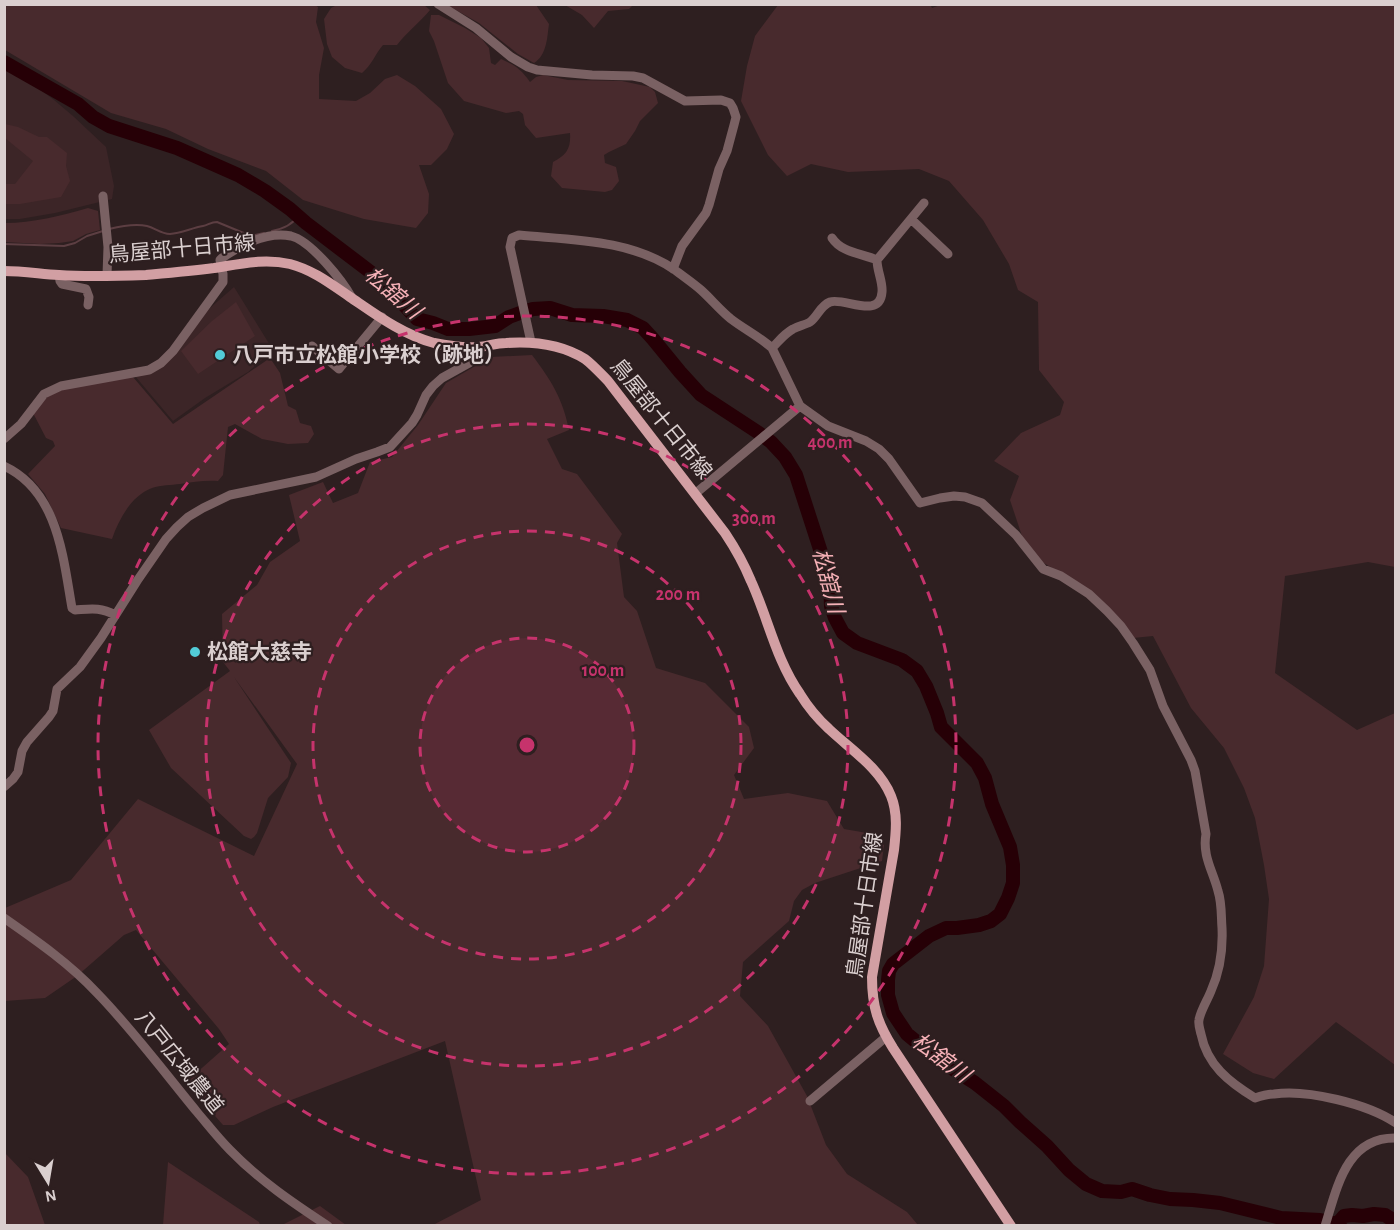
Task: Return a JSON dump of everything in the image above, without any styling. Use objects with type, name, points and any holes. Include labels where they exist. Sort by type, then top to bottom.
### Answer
[{"type":"main road","name":"鳥屋部十日市線","points":[[4,271],[59,275],[107,275],[180,273],[253,262],[271,261],[291,264],[320,277],[404,331],[427,341],[479,347],[505,343],[549,344],[586,360],[608,381],[725,532],[752,581],[787,674],[798,693],[812,712],[878,776],[890,795],[897,831],[872,978],[876,1016],[886,1037],[1011,1226]]},
{"type":"street","points":[[438,4],[476,28],[511,57],[528,67],[537,70],[592,75],[633,76],[643,78],[685,101],[721,100],[730,103],[736,117],[709,205],[706,213],[682,246],[673,269]]},
{"type":"street","points":[[103,196],[108,248],[107,275]]},
{"type":"street","points":[[772,348],[786,334],[810,322],[829,302],[841,301],[868,307],[880,300],[882,293],[877,260],[924,203]]},
{"type":"street","points":[[911,219],[948,254]]},
{"type":"street","points":[[4,439],[21,424],[44,394],[61,386],[149,370],[161,363],[173,351],[223,282],[220,260],[265,237],[290,236],[302,241],[325,262],[352,298]]},
{"type":"street","points":[[531,342],[510,247],[512,238],[519,236],[598,243],[629,249],[645,255],[673,269],[701,290],[730,318],[772,348],[800,406],[828,426],[867,441],[879,449],[889,459],[920,503],[954,496],[982,502],[1016,535],[1043,569],[1060,576],[1089,594],[1120,626],[1150,670],[1163,706],[1195,771],[1206,834],[1204,843],[1206,856],[1219,893],[1222,940],[1221,956],[1214,984],[1198,1021],[1208,1056],[1235,1086],[1255,1098],[1275,1093],[1338,1100],[1362,1107],[1395,1123]]},
{"type":"street","points":[[832,238],[842,249],[877,260]]},
{"type":"street","points":[[59,275],[62,284],[86,289],[89,297],[88,305]]},
{"type":"street","points":[[312,346],[339,369],[382,317]]},
{"type":"street","points":[[4,787],[18,772],[22,751],[27,742],[50,717],[57,689],[80,667],[166,539],[189,517],[203,507],[230,495],[316,477],[390,447],[412,423],[433,386],[442,378],[469,363],[476,357],[479,347]]},
{"type":"street","points":[[696,493],[800,406]]},
{"type":"street","points":[[4,466],[25,479],[44,503],[61,545],[72,608],[75,610],[105,610],[115,615]]},
{"type":"street","name":"八戸広域農道","points":[[4,918],[49,951],[96,991],[217,1136],[243,1162],[270,1187],[328,1226]]},
{"type":"street","points":[[810,1101],[886,1037]]},
{"type":"street","points":[[1325,1226],[1341,1179],[1356,1153],[1376,1140],[1395,1138]]},
{"type":"shaded area","points":[[5,4],[315,5],[318,7],[316,22],[324,48],[319,75],[319,99],[356,101],[370,93],[385,79],[397,75],[415,86],[441,109],[454,134],[447,149],[431,165],[419,165],[429,194],[428,213],[416,228],[364,219],[303,200],[266,171],[208,149],[166,129],[111,113],[5,50]]},
{"type":"shaded area","points":[[930,4],[932,8],[943,4],[1395,5],[1395,567],[1368,562],[1285,576],[1275,673],[1357,730],[1395,713],[1395,1065],[1336,1022],[1274,1079],[1253,1073],[1223,1054],[1254,997],[1264,966],[1269,899],[1255,818],[1244,788],[1224,748],[1191,708],[1153,636],[1133,638],[1052,568],[1039,560],[1024,542],[1010,500],[1019,476],[994,461],[1021,433],[1060,415],[1064,402],[1039,370],[1038,302],[1018,290],[1009,264],[983,220],[949,181],[919,169],[848,172],[811,164],[787,176],[768,155],[741,101],[755,36],[778,5]]},
{"type":"shaded area","points":[[337,5],[424,5],[430,10],[397,45],[383,45],[362,73],[345,68],[332,57],[327,44],[324,19],[331,8]]},
{"type":"shaded area","points":[[447,5],[536,5],[549,24],[542,56],[534,63],[518,54],[479,23]]},
{"type":"shaded area","points":[[565,5],[633,5],[629,9],[608,11],[594,28],[582,15]]},
{"type":"shaded area","points":[[431,15],[439,15],[481,38],[489,48],[491,63],[495,65],[501,59],[506,61],[521,71],[530,82],[543,75],[568,80],[622,81],[650,87],[655,92],[658,103],[640,121],[626,144],[604,155],[605,163],[616,167],[619,181],[612,190],[605,192],[562,188],[551,176],[553,162],[562,157],[569,147],[570,133],[536,138],[525,125],[523,114],[519,111],[506,113],[464,101],[448,83],[429,31]]},
{"type":"shaded area","points":[[4,69],[54,100],[106,147],[114,186],[112,199],[55,213],[5,219]]},
{"type":"shaded area","points":[[5,124],[18,127],[39,137],[47,137],[67,153],[66,166],[70,181],[61,197],[20,204],[5,204],[5,184],[15,184],[33,161],[5,138]]},
{"type":"shaded area","points":[[88,208],[98,211],[100,230],[73,241],[59,243],[5,242],[5,223],[26,222]]},
{"type":"shaded area","name":"八戸市立松館小学校（跡地）","points":[[234,287],[273,350],[248,372],[173,421],[135,376],[147,374],[202,315]]},
{"type":"shaded area","points":[[236,302],[255,336],[198,374],[181,351]]},
{"type":"shaded area","points":[[532,355],[555,390],[569,430],[547,439],[562,469],[577,474],[622,534],[617,543],[624,597],[637,611],[656,668],[705,683],[749,727],[754,748],[734,775],[744,799],[788,793],[827,801],[844,829],[873,834],[884,845],[882,861],[815,883],[802,890],[794,901],[789,921],[743,962],[740,996],[768,1026],[807,1096],[826,1145],[847,1174],[907,1212],[918,1225],[433,1225],[481,1200],[445,1041],[273,1107],[234,1125],[223,1125],[187,1084],[229,1044],[136,930],[124,935],[77,976],[45,998],[5,1001],[5,908],[71,880],[138,799],[254,856],[297,764],[234,677],[291,763],[288,777],[268,798],[257,833],[251,839],[244,836],[171,768],[149,730],[230,671],[223,662],[222,614],[257,585],[270,562],[300,541],[289,495],[323,482],[333,503],[358,493],[370,462],[392,457],[418,425],[446,383],[491,357]]},
{"type":"shaded area","points":[[270,358],[280,373],[288,406],[296,410],[300,423],[311,426],[314,434],[308,443],[288,444],[262,439],[235,424],[228,427],[223,475],[218,481],[199,481],[152,488],[132,502],[118,524],[112,539],[61,528],[45,494],[28,474],[55,446],[53,441],[46,438],[33,413],[48,396],[67,388],[133,377],[173,424]]},
{"type":"shaded area","points":[[5,1153],[28,1177],[45,1225],[5,1225]]},
{"type":"shaded area","points":[[168,1162],[259,1222],[260,1225],[163,1225]]},
{"type":"shaded area","points":[[320,1206],[346,1225],[280,1226]]},
{"type":"waterway","name":"松舘川","points":[[4,62],[78,104],[93,117],[109,126],[177,148],[238,175],[265,191],[381,280],[417,319],[448,329],[469,329],[495,326],[520,313],[533,309],[550,308],[572,315],[603,316],[627,320],[643,328],[701,395],[759,433],[785,457],[796,475],[830,580],[831,606],[843,633],[857,643],[902,660],[917,671],[926,686],[941,727],[977,763],[985,778],[992,804],[1010,847],[1013,883],[1000,914],[991,921],[979,925],[946,928],[929,936],[893,964],[889,971],[888,995],[893,1013],[907,1034],[936,1058],[975,1083],[1004,1106],[1069,1170],[1086,1184],[1102,1191],[1121,1192],[1132,1189],[1170,1199],[1220,1203],[1281,1218],[1338,1223],[1344,1216],[1374,1214],[1385,1215],[1396,1222]]},
{"type":"waterway","points":[[272,231],[287,226],[298,216]]},
{"type":"waterway","points":[[109,229],[142,225],[170,234],[217,222],[251,236],[264,233]]},
{"type":"waterway","points":[[4,244],[64,246],[103,231]]},
{"type":"place","name":"八戸市立松館小学校（跡地）","points":[[220,355]]},
{"type":"place","name":"松館大慈寺","points":[[195,652]]}]
